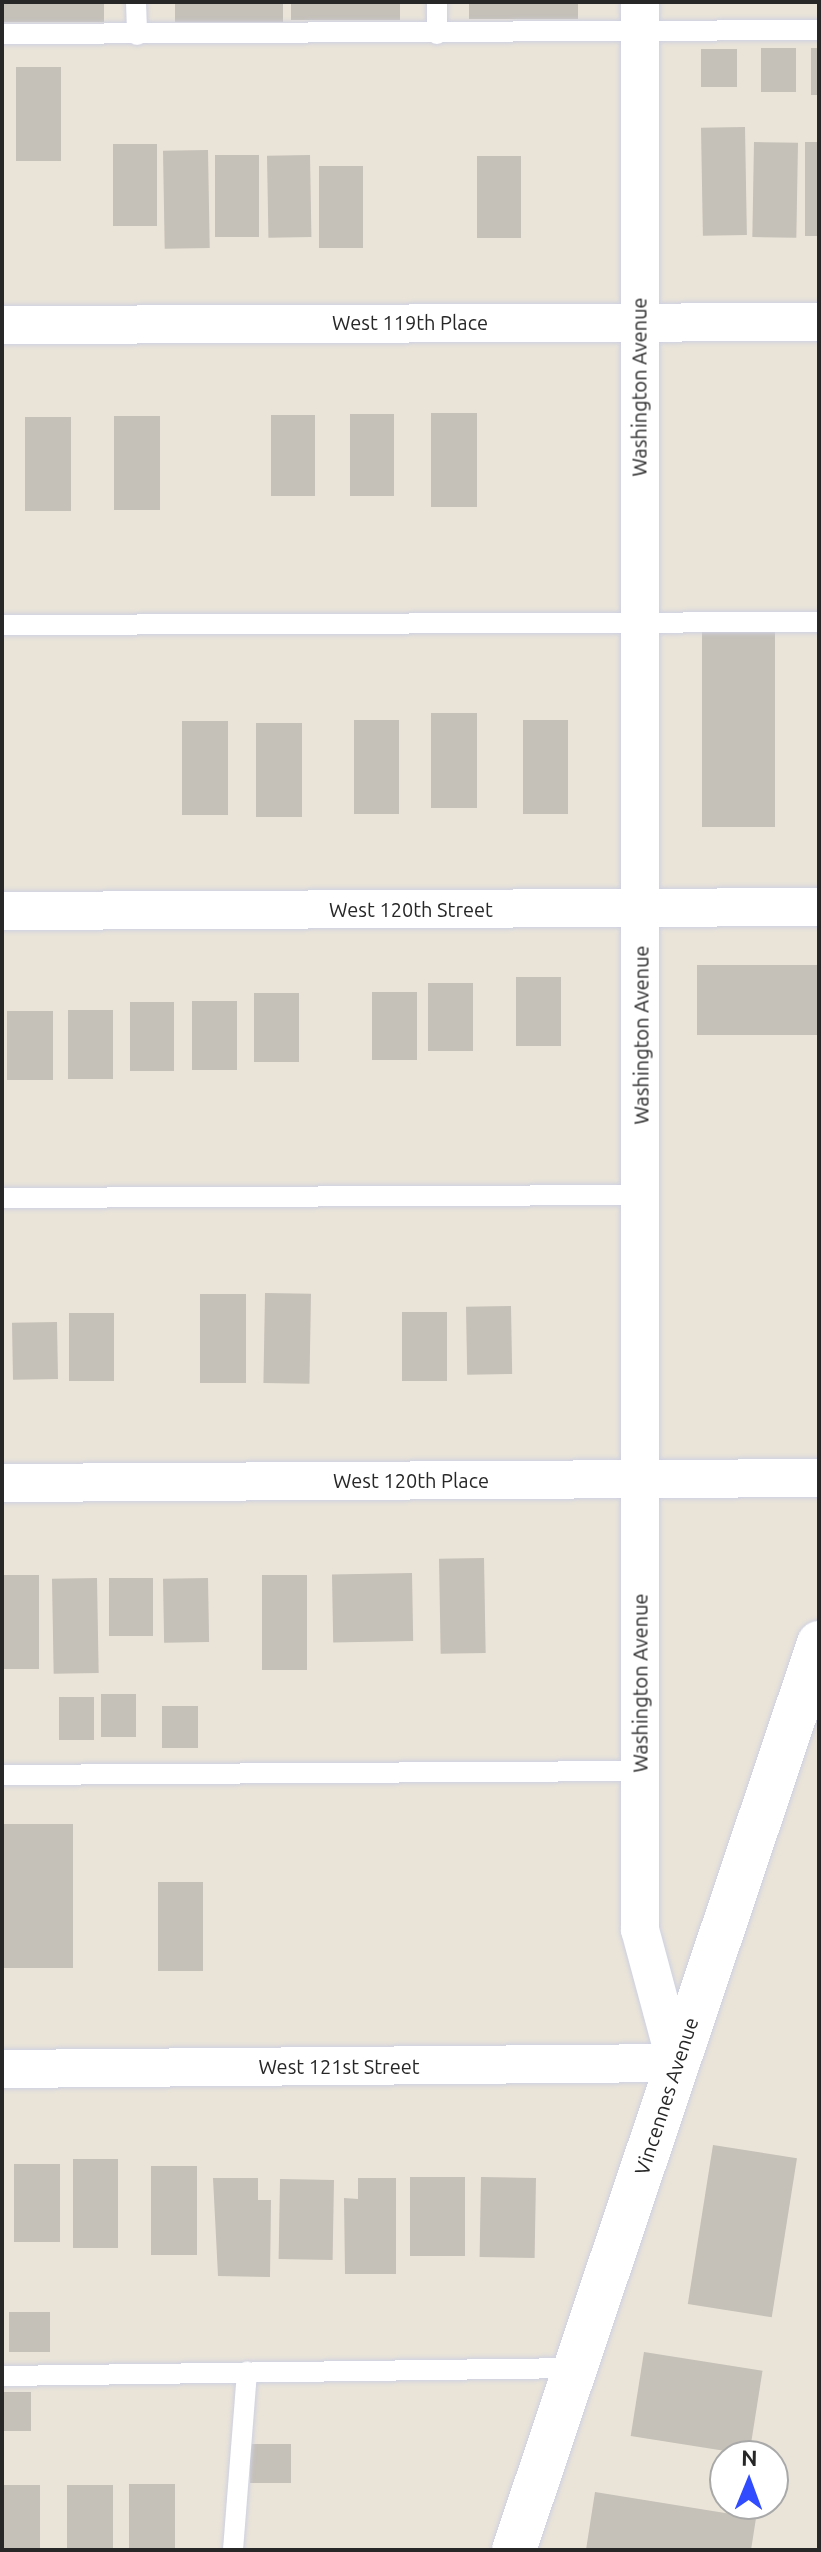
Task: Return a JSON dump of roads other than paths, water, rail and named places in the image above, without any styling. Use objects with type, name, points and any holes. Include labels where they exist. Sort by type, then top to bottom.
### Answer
[{"type":"main road","name":"Vincennes Avenue","points":[[514,2550],[819,1643]]},
{"type":"street","name":"Washington Avenue","points":[[640,16],[640,1930],[676,2063]]},
{"type":"street","name":"West 119th Place","points":[[2,325],[819,322]]},
{"type":"street","name":"West 120th Street","points":[[2,911],[819,907]]},
{"type":"street","name":"West 120th Place","points":[[2,1483],[819,1478]]},
{"type":"street","name":"West 121st Street","points":[[2,2069],[676,2063]]},
{"type":"lane","points":[[136,2],[137,35]]},
{"type":"lane","points":[[437,2],[437,34]]},
{"type":"lane","points":[[2,34],[437,34],[640,16],[819,30]]},
{"type":"lane","points":[[2,625],[819,622]]},
{"type":"lane","points":[[2,1198],[641,1195]]},
{"type":"lane","points":[[2,1775],[640,1771]]},
{"type":"lane","points":[[2,2376],[577,2368]]},
{"type":"lane","points":[[233,2550],[247,2372]]}]
